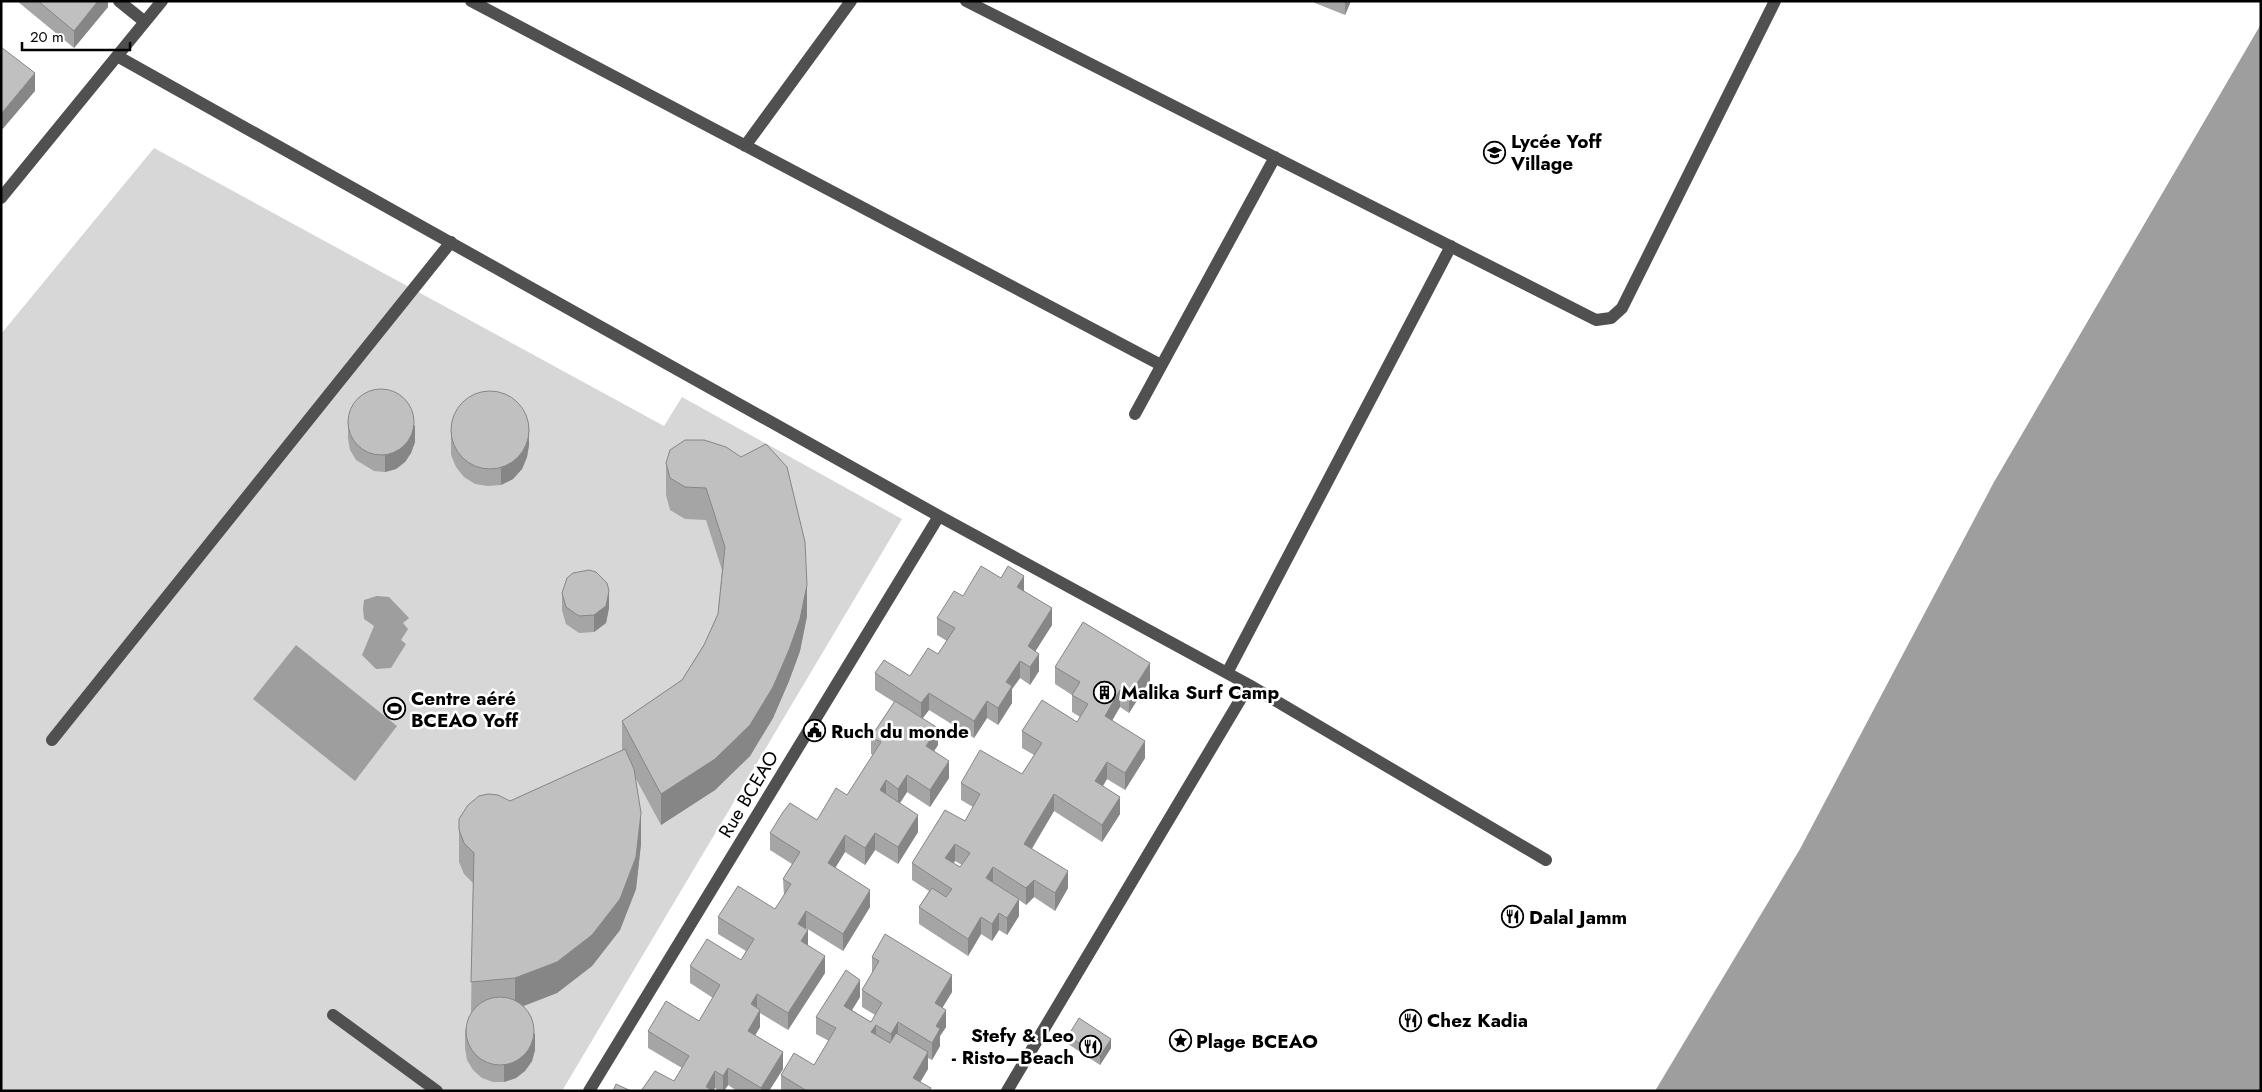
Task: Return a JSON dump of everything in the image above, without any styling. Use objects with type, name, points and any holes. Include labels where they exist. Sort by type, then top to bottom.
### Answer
[{"type":"street","points":[[119,1],[145,22]]},
{"type":"street","points":[[1,198],[162,1]]},
{"type":"street","points":[[471,1],[487,5],[745,146],[1161,365]]},
{"type":"street","points":[[745,146],[851,1]]},
{"type":"street","points":[[966,1],[1596,320],[1611,318],[1622,308],[1775,1]]},
{"type":"street","points":[[117,56],[939,516],[1249,685],[1546,860]]},
{"type":"street","points":[[1135,414],[1274,157]]},
{"type":"street","points":[[52,740],[452,242]]},
{"type":"street","points":[[1227,673],[1451,246]]},
{"type":"street","name":"Rue BCEAO","points":[[589,1091],[939,516]]},
{"type":"street","points":[[1007,1091],[1249,685]]},
{"type":"street","points":[[334,1015],[437,1091]]},
{"type":"shaded area","points":[[2261,24],[2261,1091],[1655,1091],[1800,849],[1994,482]]},
{"type":"shaded area","name":"Centre aéré BCEAO Yoff","points":[[154,148],[664,426],[682,397],[902,519],[562,1091],[1,1091],[1,334]]},
{"type":"shaded area","points":[[377,596],[389,597],[409,618],[403,623],[408,629],[401,640],[406,644],[391,668],[376,669],[362,655],[374,626],[364,619],[364,600]]},
{"type":"shaded area","points":[[296,645],[397,726],[355,781],[253,699]]},
{"type":"building","points":[[38,1],[98,1],[74,31]]},
{"type":"building","points":[[1,47],[35,73],[1,114]]},
{"type":"building","points":[[381,389],[393,392],[404,399],[411,410],[414,422],[411,434],[404,445],[393,452],[381,455],[369,452],[358,445],[351,434],[348,422],[351,410],[358,399],[369,392]]},
{"type":"building","points":[[490,391],[505,394],[522,408],[526,415],[529,430],[526,445],[512,462],[505,466],[490,469],[475,466],[458,452],[454,445],[451,430],[454,415],[468,398],[475,394]]},
{"type":"building","points":[[685,440],[704,440],[726,447],[741,457],[766,444],[787,467],[805,542],[807,585],[800,619],[789,650],[773,687],[750,725],[715,759],[661,794],[622,721],[682,680],[704,645],[718,614],[725,547],[706,488],[685,487],[670,478],[666,463],[670,450]]},
{"type":"building","points":[[981,566],[1001,578],[1008,566],[1024,576],[1017,587],[1052,608],[1028,646],[1039,654],[1030,667],[1020,661],[1006,682],[1012,686],[998,708],[987,701],[974,721],[929,693],[921,703],[875,673],[884,660],[910,676],[928,648],[938,654],[955,628],[937,618],[954,591],[963,596]]},
{"type":"building","points":[[589,570],[596,572],[607,583],[609,591],[606,606],[594,615],[579,616],[566,607],[562,593],[567,578],[573,573]]},
{"type":"building","points":[[1083,622],[1150,663],[1129,696],[1120,690],[1105,716],[1145,741],[1125,773],[1107,762],[1095,781],[1120,797],[1102,825],[1054,794],[1024,844],[1068,871],[1055,893],[1034,880],[1026,888],[993,867],[986,878],[1019,899],[1007,918],[999,913],[992,924],[981,917],[968,939],[919,907],[932,888],[946,897],[952,889],[912,863],[945,810],[965,821],[980,794],[961,783],[980,750],[1022,774],[1042,743],[1022,731],[1042,700],[1077,722],[1088,704],[1072,695],[1080,682],[1055,667]],"holes":[[[955,844],[970,853],[960,867],[945,858]]]},
{"type":"building","points":[[895,701],[938,728],[926,746],[949,761],[930,790],[907,775],[898,789],[886,780],[880,790],[918,815],[898,847],[875,833],[865,848],[845,835],[828,863],[870,890],[843,934],[806,911],[798,924],[808,930],[801,941],[825,956],[788,1013],[757,994],[751,1004],[760,1010],[748,1031],[783,1052],[761,1088],[728,1068],[723,1076],[715,1071],[706,1087],[713,1091],[641,1091],[655,1071],[674,1081],[689,1056],[648,1031],[666,1001],[699,1021],[720,985],[690,966],[707,939],[741,960],[754,939],[718,917],[738,886],[775,909],[791,884],[783,879],[800,852],[770,833],[783,812],[790,803],[817,820],[836,788],[847,795],[881,742],[871,737]]},
{"type":"building","points":[[625,749],[634,769],[641,813],[636,857],[620,899],[592,935],[557,962],[515,978],[471,982],[474,853],[464,843],[459,830],[459,819],[468,805],[479,796],[488,794],[498,795],[510,801]]},
{"type":"building","points":[[885,934],[952,975],[935,1003],[946,1010],[936,1026],[940,1029],[932,1043],[898,1022],[891,1034],[876,1025],[871,1032],[890,1043],[896,1033],[928,1052],[913,1078],[931,1088],[929,1091],[807,1091],[781,1075],[794,1053],[814,1065],[836,1028],[816,1017],[846,970],[860,980],[844,1006],[871,1022],[882,1003],[862,990],[879,961],[872,957]]},
{"type":"building","points":[[507,997],[519,1003],[528,1012],[534,1024],[532,1044],[524,1055],[507,1065],[493,1065],[476,1055],[468,1044],[466,1024],[476,1007],[487,999]]},
{"type":"building","points":[[1079,1018],[1111,1039],[1100,1056],[1068,1036]]},
{"type":"building","points":[[616,1084],[631,1091],[613,1091]]},
{"type":"place","name":"Lycée Yoff Village","points":[[1495,152]]},
{"type":"place","name":"Malika Surf Camp","points":[[1105,692]]},
{"type":"place","name":"Centre aéré BCEAO Yoff","points":[[395,709]]},
{"type":"place","name":"Ruch du monde","points":[[815,731]]},
{"type":"place","name":"Dalal Jamm","points":[[1513,917]]},
{"type":"place","name":"Chez Kadia","points":[[1411,1020]]},
{"type":"place","name":"Plage BCEAO","points":[[1180,1041]]},
{"type":"place","name":"Stefy & Leo - Risto–Beach","points":[[1090,1046]]}]
